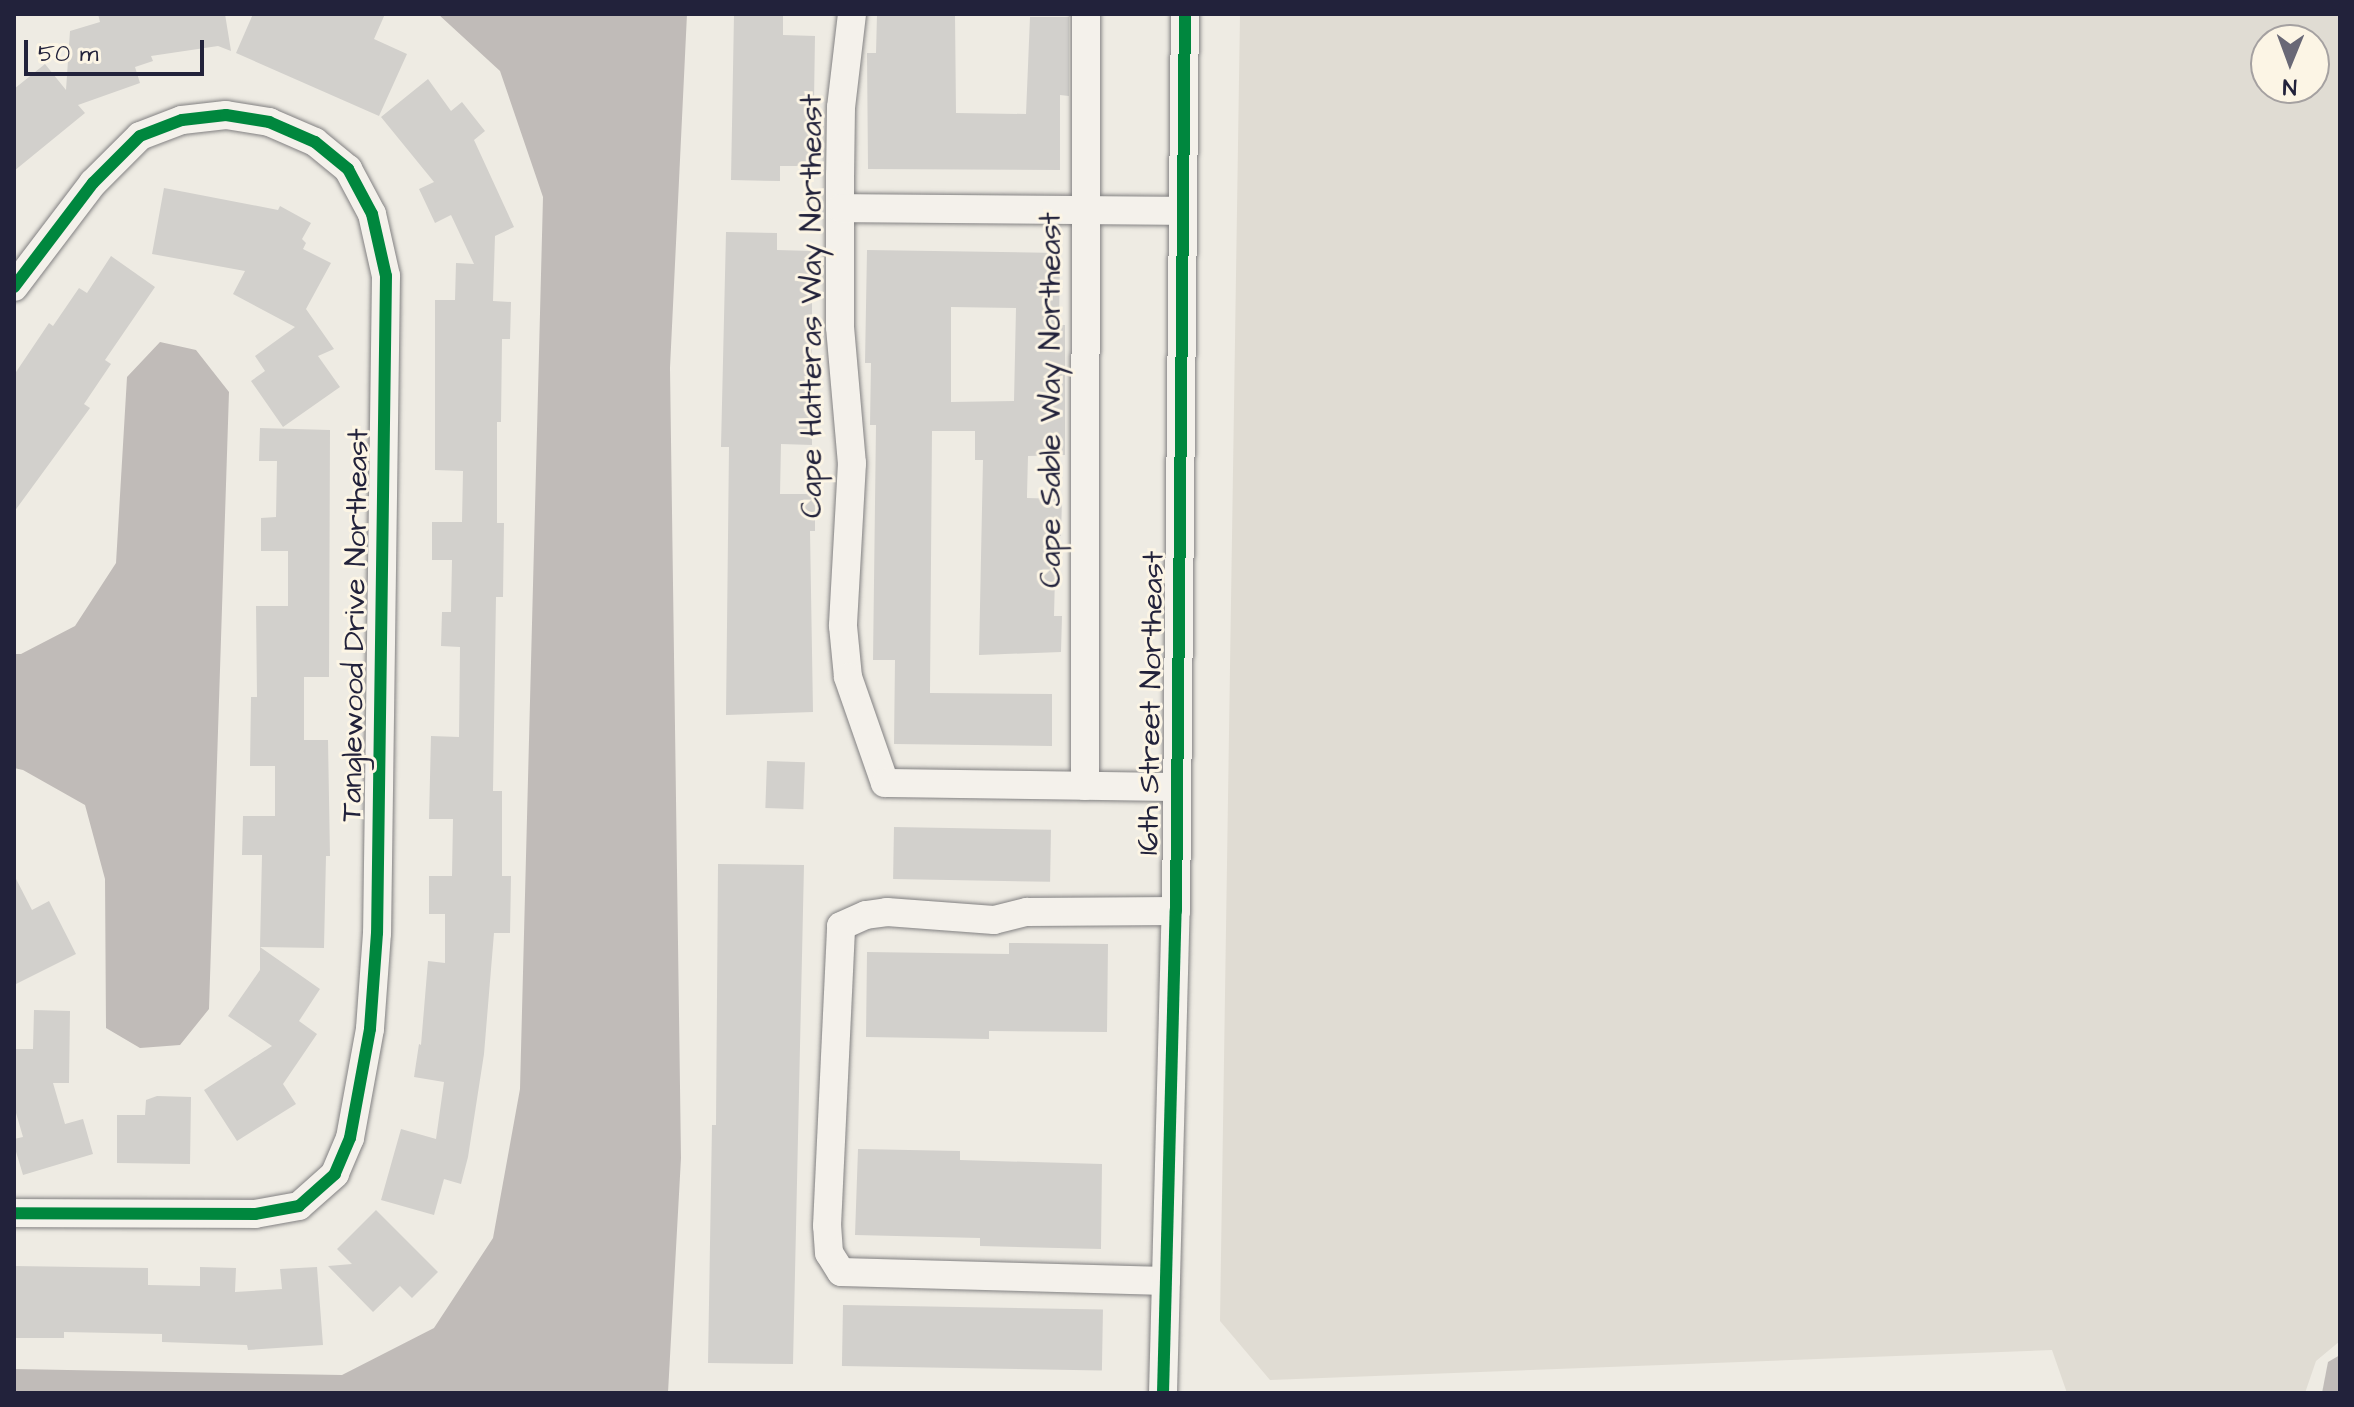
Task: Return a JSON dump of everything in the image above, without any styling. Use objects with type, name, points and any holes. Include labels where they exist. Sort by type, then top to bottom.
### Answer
[{"type":"street","name":"Cape Hatteras Way Northeast","points":[[852,14],[841,107],[840,327],[852,463],[843,579],[848,677],[885,783],[1085,786]]},
{"type":"street","name":"Cape Sable Way Northeast","points":[[1085,786],[1086,14]]},
{"type":"street","name":"16th Street Northeast","points":[[1163,1393],[1176,911],[1185,14]]},
{"type":"street","name":"Tanglewood Drive Northeast","points":[[14,287],[93,183],[140,136],[182,120],[226,115],[269,122],[315,142],[348,169],[372,214],[386,276],[377,933],[370,1029],[350,1138],[335,1174],[299,1206],[255,1214],[14,1213]]},
{"type":"street","points":[[841,208],[1183,211]]},
{"type":"street","points":[[1085,786],[1176,787]]},
{"type":"street","points":[[1166,1281],[841,1272],[829,1253],[827,1226],[841,926],[866,915],[887,912],[994,920],[1027,912],[1176,911]]},
{"type":"shaded area","points":[[438,14],[687,14],[670,368],[681,1158],[668,1393],[14,1393],[14,1369],[342,1375],[434,1328],[493,1238],[520,1089],[543,197],[500,71]]},
{"type":"shaded area","points":[[1240,14],[2340,14],[2340,1341],[2316,1361],[2305,1393],[2067,1393],[2052,1350],[1270,1380],[1220,1321]]},
{"type":"shaded area","points":[[160,342],[196,350],[229,392],[209,1009],[180,1045],[140,1048],[106,1028],[105,879],[85,805],[14,768],[14,654],[21,654],[75,626],[116,563],[127,377]]},
{"type":"shaded area","points":[[2340,1355],[2340,1393],[2322,1393],[2328,1362]]},
{"type":"building","points":[[98,14],[225,14],[231,51],[218,46],[151,56],[153,61],[135,67],[140,83],[78,105],[85,113],[14,171],[14,89],[45,64],[66,90],[70,31],[100,22]]},
{"type":"building","points":[[253,14],[385,14],[374,39],[407,54],[379,116],[236,53]]},
{"type":"building","points":[[734,14],[783,14],[783,35],[815,36],[813,166],[780,166],[780,181],[731,180]]},
{"type":"building","points":[[877,14],[955,14],[956,113],[1026,114],[1030,17],[1069,17],[1069,96],[1060,95],[1060,170],[868,169],[867,53],[876,53]]},
{"type":"building","points":[[428,79],[451,111],[462,102],[485,131],[474,140],[514,227],[495,236],[493,301],[511,302],[510,339],[502,339],[501,422],[497,422],[497,523],[504,523],[503,597],[496,597],[493,791],[502,791],[502,876],[511,876],[510,933],[494,933],[484,1054],[461,1184],[444,1179],[434,1215],[381,1200],[401,1129],[436,1139],[444,1082],[414,1077],[421,1045],[428,961],[445,963],[445,914],[429,914],[429,876],[452,876],[453,819],[429,819],[431,736],[459,737],[460,647],[441,646],[442,612],[451,612],[452,560],[432,560],[432,522],[462,522],[463,471],[435,470],[435,300],[455,300],[456,263],[474,264],[451,215],[435,223],[419,189],[434,182],[381,117]]},
{"type":"building","points":[[164,188],[278,210],[280,206],[311,223],[302,239],[306,243],[303,249],[331,263],[306,309],[334,349],[318,356],[340,387],[283,427],[251,381],[265,371],[255,356],[295,327],[233,294],[245,271],[152,254]]},
{"type":"building","points":[[726,232],[777,233],[777,250],[812,251],[812,445],[781,444],[780,494],[815,494],[815,531],[810,531],[813,712],[726,715],[729,447],[721,447]]},
{"type":"building","points":[[867,250],[1060,253],[1059,325],[1065,325],[1065,455],[1028,456],[1027,498],[1062,499],[1061,536],[1056,536],[1054,616],[1062,616],[1061,652],[979,655],[983,460],[975,460],[975,431],[932,431],[930,693],[1052,694],[1052,746],[894,744],[895,660],[873,660],[876,425],[870,425],[871,363],[865,363]],"holes":[[[951,307],[1016,308],[1014,401],[951,402]]]},
{"type":"building","points":[[111,256],[155,287],[105,360],[111,364],[84,404],[90,408],[14,512],[14,375],[49,323],[53,326],[79,288],[87,293]]},
{"type":"building","points":[[260,428],[330,430],[329,677],[304,677],[304,740],[328,740],[330,856],[326,856],[324,948],[260,947],[262,855],[242,855],[243,816],[275,816],[275,766],[250,766],[251,697],[257,697],[256,606],[288,606],[288,551],[261,551],[261,518],[276,517],[277,461],[259,461]]},
{"type":"building","points":[[767,761],[805,762],[803,809],[765,808]]},
{"type":"building","points":[[894,827],[1051,830],[1050,882],[893,879]]},
{"type":"building","points":[[718,864],[804,865],[793,1364],[708,1363],[712,1125],[716,1125]]},
{"type":"building","points":[[14,875],[32,910],[49,901],[76,954],[14,985]]},
{"type":"building","points":[[1009,943],[1108,944],[1107,1032],[989,1031],[989,1039],[866,1037],[867,952],[1009,954]]},
{"type":"building","points":[[260,947],[320,989],[299,1021],[317,1034],[283,1084],[296,1104],[237,1141],[204,1090],[272,1046],[228,1016],[260,970]]},
{"type":"building","points":[[34,1010],[70,1011],[69,1083],[53,1083],[65,1124],[83,1119],[93,1154],[23,1175],[14,1145],[14,1139],[23,1137],[14,1106],[14,1049],[33,1049]]},
{"type":"building","points":[[157,1096],[191,1097],[190,1164],[117,1163],[117,1115],[145,1115],[146,1100]]},
{"type":"building","points":[[858,1149],[960,1151],[960,1160],[1102,1164],[1101,1249],[980,1246],[980,1238],[855,1235]]},
{"type":"building","points":[[376,1210],[438,1272],[412,1298],[400,1286],[373,1312],[328,1266],[352,1264],[337,1249]]},
{"type":"building","points":[[14,1266],[148,1268],[148,1285],[200,1286],[200,1267],[236,1268],[235,1292],[282,1289],[280,1269],[317,1267],[323,1345],[248,1350],[247,1345],[162,1342],[162,1334],[64,1332],[64,1338],[14,1338]]},
{"type":"building","points":[[843,1305],[1103,1310],[1102,1371],[842,1366]]},
{"type":"cycle path","points":[[1163,1393],[1176,911],[1185,14]]},
{"type":"cycle path","points":[[14,287],[93,183],[140,136],[182,120],[226,115],[269,122],[315,142],[348,169],[372,214],[386,276],[377,933],[370,1029],[350,1138],[335,1174],[299,1206],[255,1214],[14,1213]]}]
